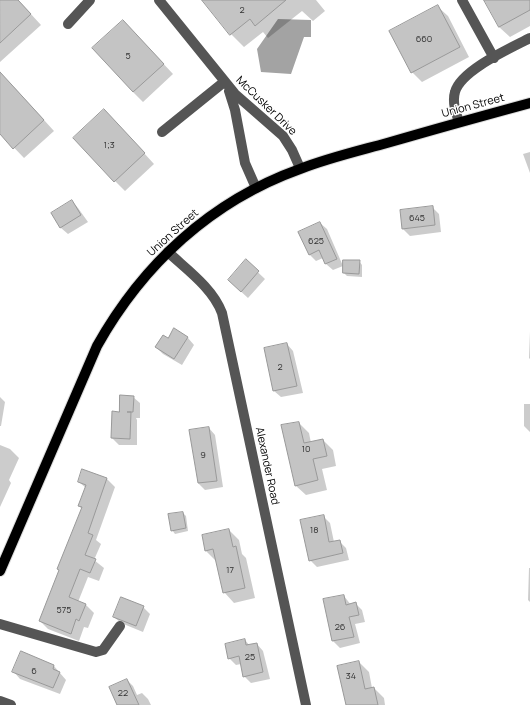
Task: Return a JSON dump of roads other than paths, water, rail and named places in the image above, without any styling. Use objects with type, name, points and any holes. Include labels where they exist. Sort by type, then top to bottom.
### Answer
[{"type":"main road","name":"Union Street","points":[[0,571],[97,346],[114,317],[133,290],[168,252],[197,226],[225,206],[256,188],[300,168],[530,103]]},
{"type":"street","points":[[68,24],[90,0]]},
{"type":"street","name":"McCusker Drive","points":[[159,0],[224,82],[244,103],[283,136],[292,150],[300,168]]},
{"type":"street","points":[[462,0],[494,58]]},
{"type":"street","points":[[459,122],[454,99],[457,87],[474,69],[530,38]]},
{"type":"street","points":[[162,132],[224,82]]},
{"type":"street","name":"McCusker Drive","points":[[224,82],[233,100],[245,163],[256,188]]},
{"type":"street","name":"Alexander Road","points":[[168,252],[209,291],[219,305],[222,313],[306,705]]},
{"type":"street","points":[[0,624],[96,652],[103,650],[120,626]]},
{"type":"street","points":[[0,701],[10,705]]}]
